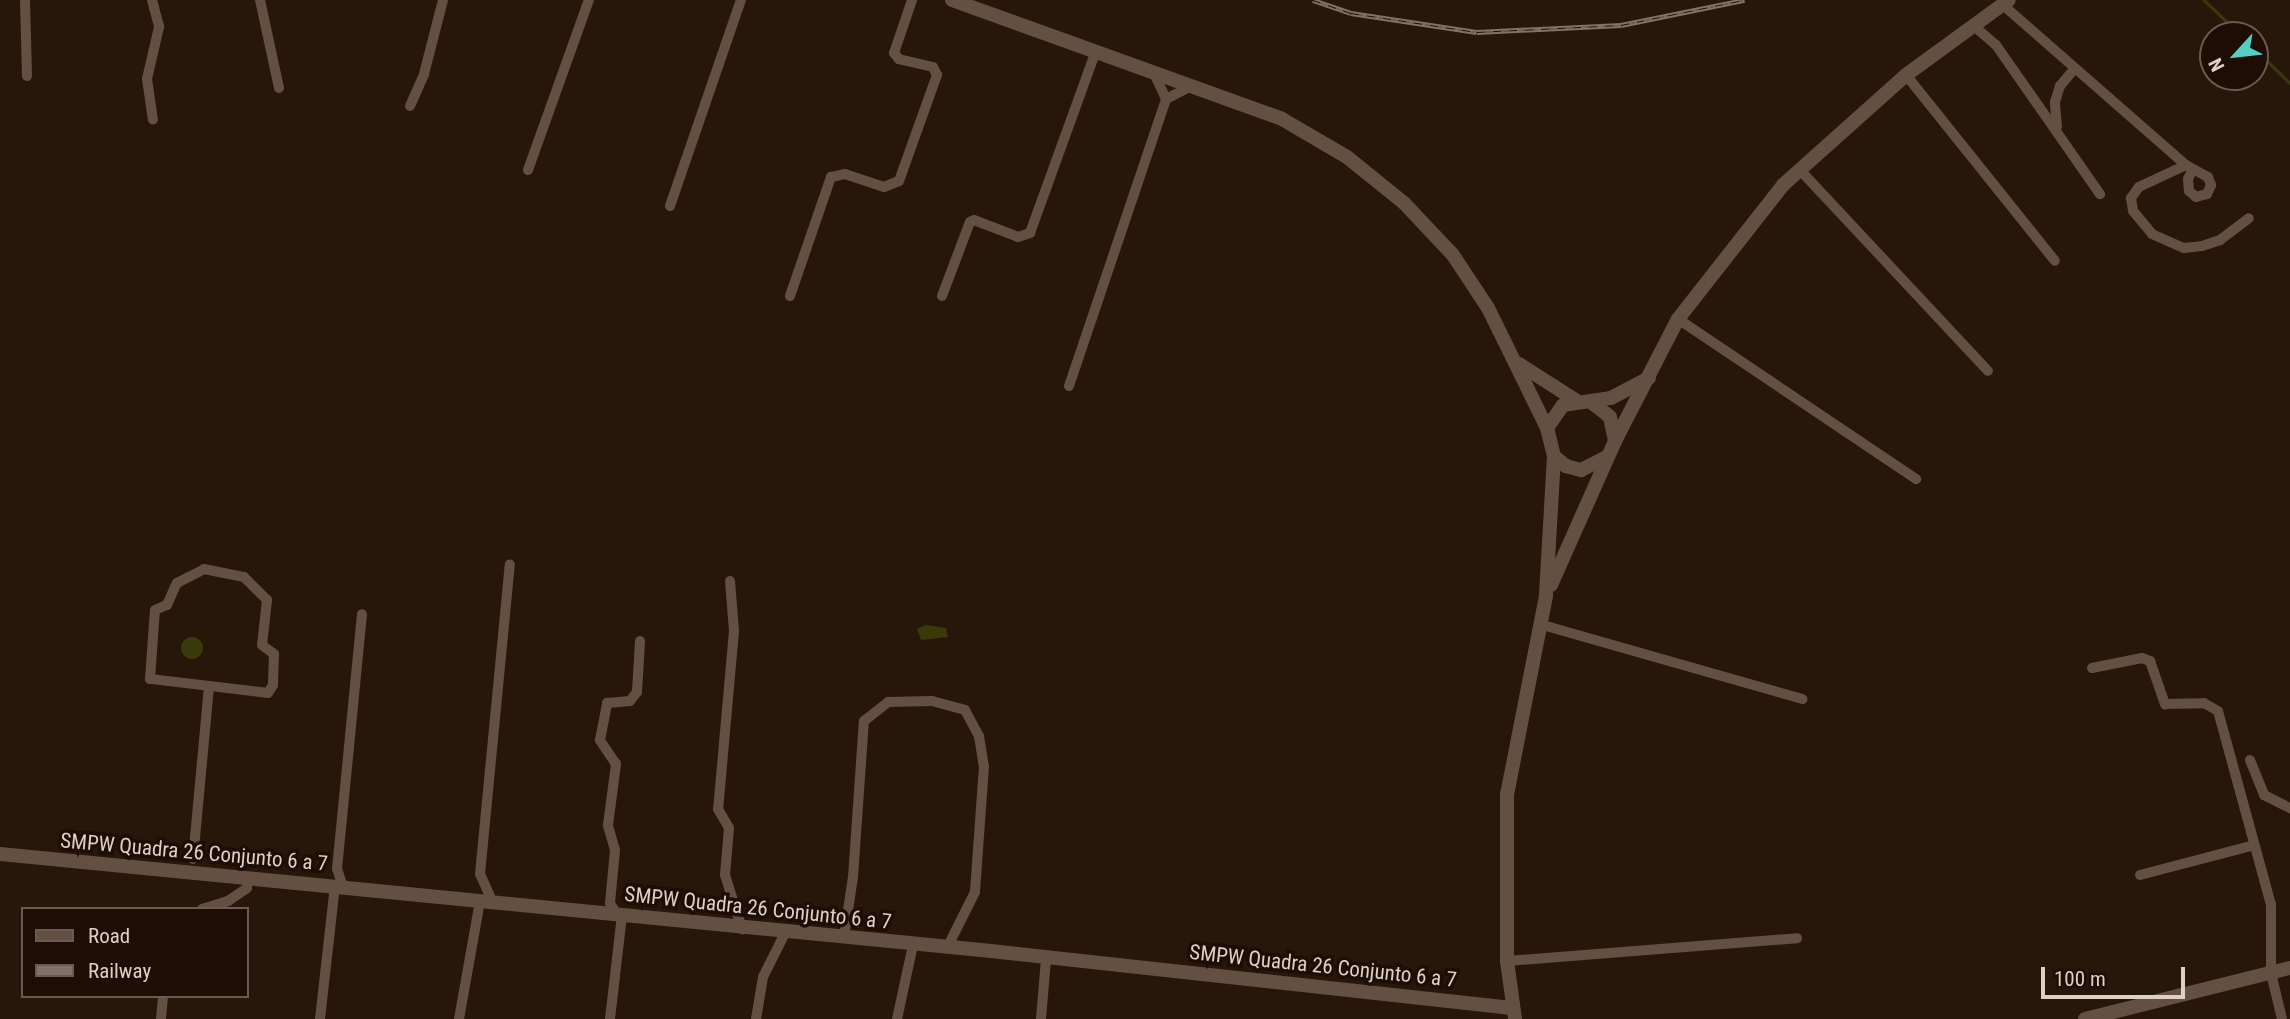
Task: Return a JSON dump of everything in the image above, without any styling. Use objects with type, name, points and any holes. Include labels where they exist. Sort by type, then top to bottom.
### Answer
[{"type":"street","points":[[25,0],[27,76]]},
{"type":"street","points":[[152,0],[159,27],[147,79],[153,120]]},
{"type":"street","points":[[260,0],[279,88]]},
{"type":"street","points":[[410,106],[424,74],[443,0]]},
{"type":"street","points":[[528,170],[589,0]]},
{"type":"street","points":[[670,206],[741,0]]},
{"type":"street","points":[[790,296],[831,177],[845,174],[884,187],[900,181],[937,75],[933,67],[900,59],[894,53],[912,0]]},
{"type":"street","points":[[952,0],[1282,119],[1347,157],[1404,203],[1453,255],[1517,362],[1547,428],[1554,456],[1546,596]]},
{"type":"street","points":[[1513,1014],[1507,961],[1507,794],[1546,596],[1615,441],[1678,319],[1800,170],[1906,75],[2006,2],[2075,68],[2190,167],[2140,187],[2131,198],[2133,211],[2152,234],[2184,248],[2202,247],[2220,240],[2249,218]]},
{"type":"street","points":[[1974,26],[1996,45],[2100,194]]},
{"type":"street","points":[[942,296],[970,222],[974,220],[1018,237],[1030,233],[1096,51]]},
{"type":"street","points":[[2058,131],[2054,102],[2060,86],[2075,68]]},
{"type":"street","points":[[1069,386],[1166,99],[1153,71]]},
{"type":"street","points":[[1906,75],[2055,261]]},
{"type":"street","points":[[1166,99],[1193,86]]},
{"type":"street","points":[[1800,170],[1988,372]]},
{"type":"street","points":[[1678,319],[1916,479]]},
{"type":"street","points":[[1517,362],[1610,417],[1615,441]]},
{"type":"street","points":[[1547,428],[1563,405],[1611,398],[1649,378]]},
{"type":"street","points":[[1554,456],[1581,470],[1597,466],[1609,456]]},
{"type":"street","points":[[459,1019],[486,902],[480,874],[510,564]]},
{"type":"street","points":[[204,569],[244,577],[261,590],[267,600],[262,645],[274,653],[274,685],[268,693],[209,688],[156,682],[147,672],[155,610],[167,605],[177,583],[204,569]]},
{"type":"street","points":[[730,582],[734,631],[718,809],[729,828],[724,875],[742,929]]},
{"type":"street","points":[[320,1019],[362,614]]},
{"type":"street","points":[[1539,624],[1803,699]]},
{"type":"street","points":[[610,1019],[615,850],[608,825],[615,764],[600,740],[607,703],[629,701],[637,692],[640,641]]},
{"type":"street","points":[[2092,667],[2142,657],[2150,661],[2165,704],[2212,705],[2218,711],[2272,913],[2271,972],[2283,1019]]},
{"type":"street","points":[[182,872],[193,859],[209,688]]},
{"type":"street","points":[[844,937],[853,877],[864,721],[888,702],[932,701],[965,710],[979,736],[984,766],[975,892],[947,948]]},
{"type":"street","points":[[2250,760],[2270,802],[2290,808]]},
{"type":"street","points":[[2140,875],[2254,845]]},
{"type":"street","name":"SMPW Quadra 26 Conjunto 6 a 7","points":[[0,854],[612,912],[742,929],[947,948],[1513,1014]]},
{"type":"street","points":[[193,859],[204,874]]},
{"type":"street","points":[[335,886],[337,869]]},
{"type":"street","points":[[208,907],[228,901],[247,888],[248,878]]},
{"type":"street","points":[[756,1019],[763,977],[785,933]]},
{"type":"street","points":[[1507,961],[1797,938]]},
{"type":"street","points":[[897,1019],[913,945]]},
{"type":"street","points":[[1041,1019],[1046,959]]},
{"type":"street","points":[[2085,1019],[2290,968]]},
{"type":"street","points":[[161,1019],[163,998]]},
{"type":"shaded area","points":[[926,625],[946,628],[948,637],[921,640],[917,629]]},
{"type":"shaded area","points":[[192,637],[200,640],[203,648],[200,656],[192,659],[184,656],[181,648],[184,640]]},
{"type":"waterway","points":[[2204,0],[2226,21]]},
{"type":"waterway","points":[[2269,63],[2290,83]]},
{"type":"railway","points":[[1313,0],[1351,13],[1477,32],[1621,25],[1744,0]]}]
